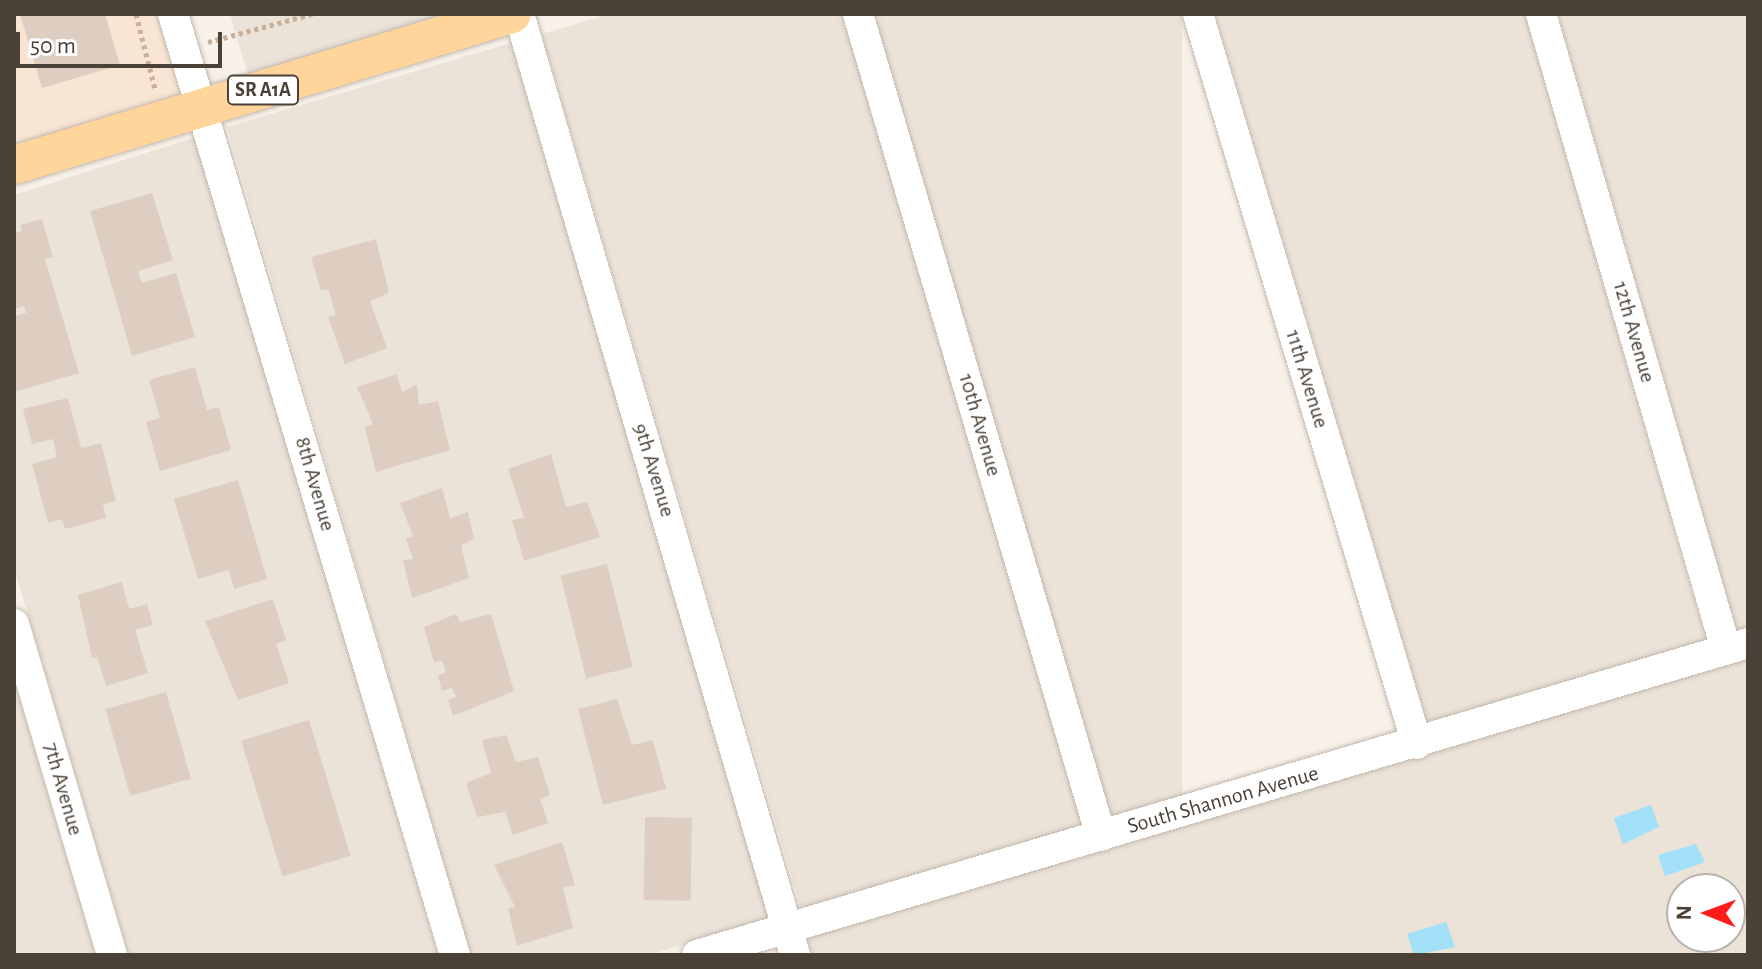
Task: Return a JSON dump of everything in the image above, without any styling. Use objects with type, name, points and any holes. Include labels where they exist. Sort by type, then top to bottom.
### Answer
[{"type":"main road","name":"SR A1A","points":[[14,165],[163,117],[202,108],[512,14]]},
{"type":"street","name":"8th Avenue","points":[[173,14],[455,955]]},
{"type":"street","name":"9th Avenue","points":[[519,14],[792,941]]},
{"type":"street","name":"10th Avenue","points":[[858,14],[1101,836]]},
{"type":"street","name":"11th Avenue","points":[[1198,14],[1417,744]]},
{"type":"street","name":"12th Avenue","points":[[1541,14],[1737,646]]},
{"type":"street","name":"7th Avenue","points":[[14,624],[112,955]]},
{"type":"street","name":"South Shannon Avenue","points":[[697,955],[792,941],[1101,836],[1737,646]]},
{"type":"path","points":[[136,14],[163,117]]},
{"type":"path","points":[[216,40],[312,14]]},
{"type":"shaded area","points":[[14,14],[156,14],[182,98],[14,149]]},
{"type":"shaded area","points":[[230,14],[459,14],[249,79]]},
{"type":"shaded area","points":[[610,14],[842,14],[1082,827],[801,908],[542,34]]},
{"type":"shaded area","points":[[875,14],[1182,14],[1182,852],[875,852]]},
{"type":"shaded area","points":[[1215,14],[1525,14],[1706,640],[1428,725]]},
{"type":"shaded area","points":[[1558,14],[1748,14],[1748,628],[1737,631]]},
{"type":"shaded area","points":[[511,43],[771,917],[649,955],[471,955],[227,127]]},
{"type":"shaded area","points":[[196,137],[438,955],[129,955],[14,568],[14,195]]},
{"type":"shaded area","points":[[1748,658],[1748,955],[811,955],[808,937]]},
{"type":"shaded area","points":[[14,679],[96,955],[14,955]]},
{"type":"water","points":[[1651,805],[1659,827],[1623,844],[1614,818]]},
{"type":"water","points":[[1696,844],[1705,862],[1666,873],[1665,876],[1658,855]]},
{"type":"water","points":[[1446,922],[1455,947],[1414,955],[1407,934]]},
{"type":"building","points":[[20,14],[105,14],[120,65],[42,88]]},
{"type":"building","points":[[152,193],[173,260],[138,271],[142,283],[176,273],[195,337],[132,356],[90,211]]},
{"type":"building","points":[[42,219],[53,257],[45,259],[79,373],[14,392],[14,316],[26,313],[24,306],[14,309],[14,233],[22,231],[20,225]]},
{"type":"building","points":[[376,239],[389,293],[370,301],[387,348],[345,364],[328,317],[336,315],[328,289],[321,291],[311,257]]},
{"type":"building","points":[[195,367],[207,410],[219,407],[231,450],[160,471],[146,422],[160,418],[149,380]]},
{"type":"building","points":[[397,374],[402,392],[417,385],[419,405],[438,401],[450,450],[376,472],[365,427],[373,424],[357,387]]},
{"type":"building","points":[[68,398],[81,448],[101,443],[116,501],[103,504],[106,518],[65,529],[62,519],[48,523],[32,464],[57,457],[53,439],[32,444],[23,409]]},
{"type":"building","points":[[551,454],[566,507],[587,502],[600,537],[524,561],[512,520],[524,518],[508,469]]},
{"type":"building","points":[[238,480],[267,579],[234,589],[229,570],[198,579],[174,499]]},
{"type":"building","points":[[442,488],[450,518],[468,512],[474,539],[461,545],[469,578],[412,598],[403,560],[413,559],[406,539],[413,536],[400,503]]},
{"type":"building","points":[[607,564],[633,667],[586,678],[560,576]]},
{"type":"building","points":[[122,582],[129,609],[147,604],[153,625],[135,630],[148,673],[106,686],[97,657],[92,658],[78,595]]},
{"type":"building","points":[[273,599],[286,640],[276,644],[289,683],[238,700],[205,621]]},
{"type":"building","points":[[456,614],[460,622],[491,614],[514,691],[453,716],[448,700],[456,697],[452,688],[442,691],[438,676],[446,672],[442,661],[434,662],[424,627]]},
{"type":"building","points":[[166,692],[191,779],[130,796],[105,709]]},
{"type":"building","points":[[617,699],[632,745],[653,740],[666,789],[603,805],[578,709]]},
{"type":"building","points":[[309,720],[351,856],[283,877],[241,741]]},
{"type":"building","points":[[506,735],[516,762],[538,757],[550,795],[540,799],[548,823],[513,835],[505,812],[477,817],[466,783],[491,773],[482,740]]},
{"type":"building","points":[[645,817],[692,818],[691,901],[644,900]]},
{"type":"building","points":[[562,842],[575,885],[563,888],[573,928],[517,946],[508,908],[515,907],[494,865]]}]
